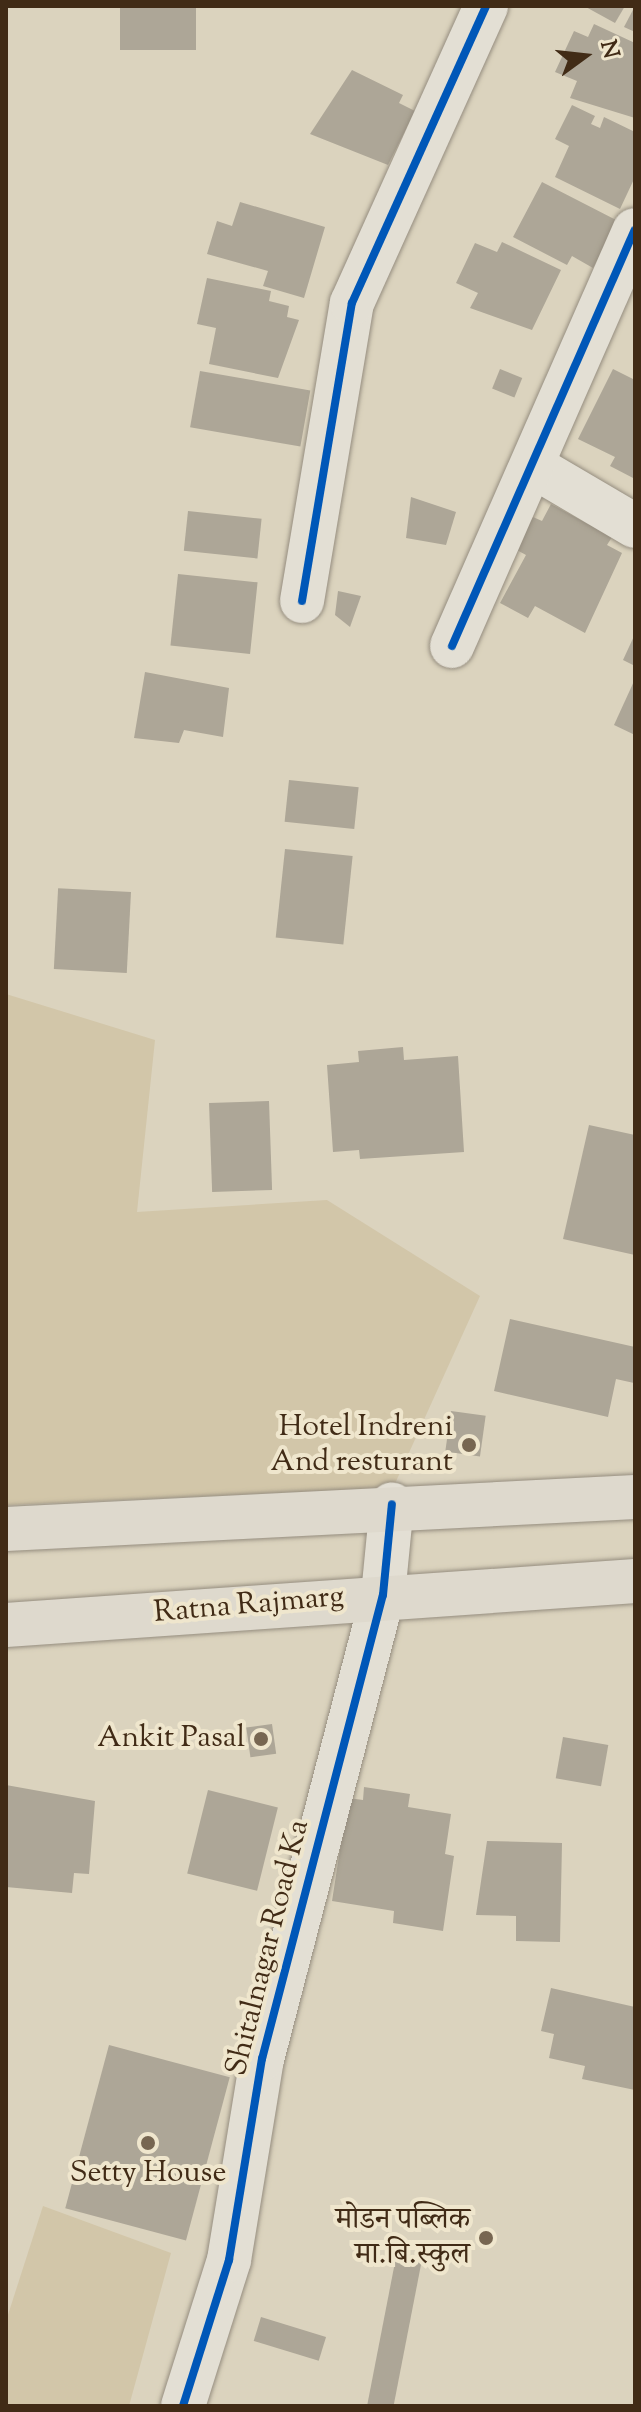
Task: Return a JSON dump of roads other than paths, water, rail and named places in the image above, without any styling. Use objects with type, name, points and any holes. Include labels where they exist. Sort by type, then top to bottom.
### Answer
[{"type":"highway","points":[[6,1529],[392,1504],[635,1497]]},
{"type":"highway","name":"Ratna Rajmarg","points":[[6,1625],[383,1595],[635,1581]]},
{"type":"street","points":[[302,601],[352,303],[486,6]]},
{"type":"street","points":[[452,646],[635,230]]},
{"type":"street","points":[[533,466],[635,526]]},
{"type":"street","name":"Shitalnagar Road Ka","points":[[183,2406],[229,2260],[262,2059],[383,1595],[392,1504]]},
{"type":"place","name":"Hotel Indreni And resturant","points":[[469,1445]]},
{"type":"place","name":"Ankit Pasal","points":[[261,1739]]},
{"type":"place","name":"Setty House","points":[[148,2143]]},
{"type":"place","name":"माेडन पब्लिक मा.बि.स्कुल","points":[[486,2238]]}]
